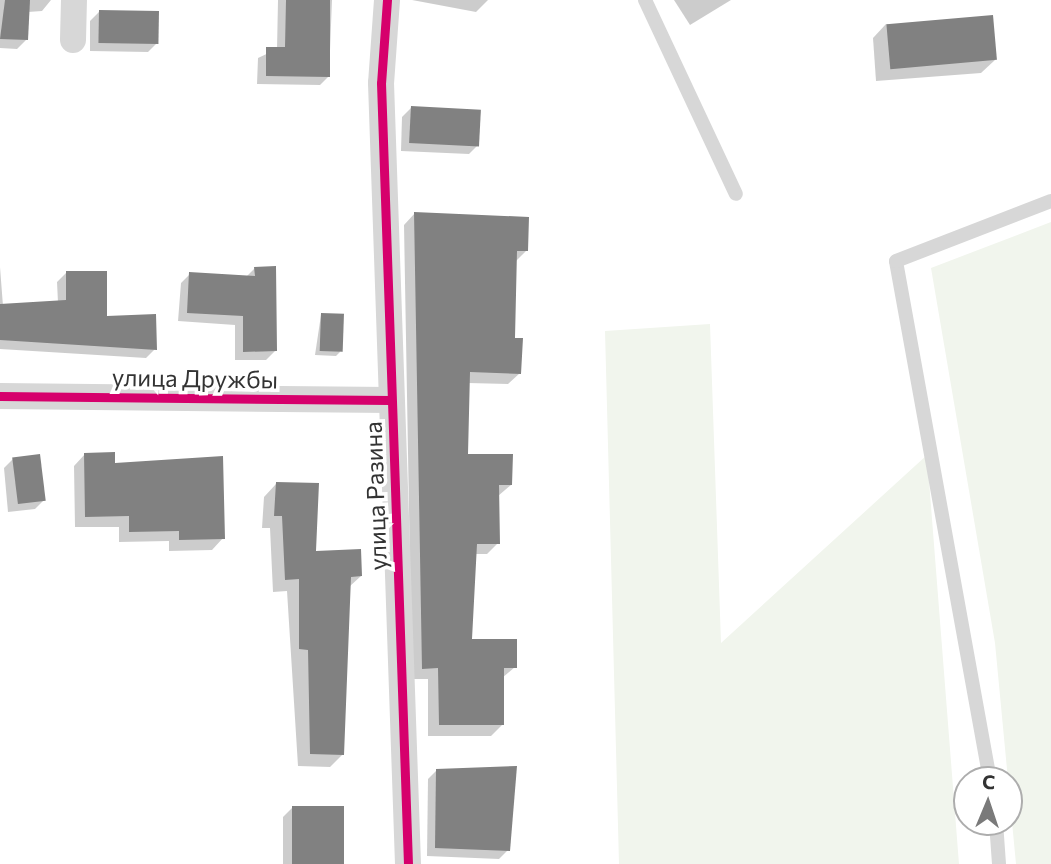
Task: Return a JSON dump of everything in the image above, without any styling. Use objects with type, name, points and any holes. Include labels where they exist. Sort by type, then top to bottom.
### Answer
[{"type":"street","points":[[73,40],[74,0]]},
{"type":"street","name":"улица Разина","points":[[387,0],[381,83],[408,864]]},
{"type":"street","name":"улица Дружбы","points":[[0,396],[390,400]]},
{"type":"lane","points":[[645,0],[736,194]]},
{"type":"lane","points":[[987,766],[895,261],[1051,201]]},
{"type":"lane","points":[[997,836],[999,864]]},
{"type":"shaded area","points":[[1051,222],[1051,864],[1016,864],[1013,836],[1023,836],[1023,766],[1007,766],[995,643],[931,268]]},
{"type":"shaded area","points":[[710,324],[721,643],[927,455],[953,787],[953,836],[957,836],[959,864],[619,864],[605,331]]},
{"type":"building","points":[[5,0],[30,0],[28,40],[0,39]]},
{"type":"building","points":[[286,0],[330,0],[330,77],[266,76],[266,47],[285,47]]},
{"type":"building","points":[[99,10],[159,11],[158,44],[98,43]]},
{"type":"building","points":[[993,15],[997,60],[890,69],[886,24]]},
{"type":"building","points":[[411,106],[481,110],[479,147],[409,143]]},
{"type":"building","points":[[414,212],[529,217],[528,251],[517,251],[515,338],[523,338],[521,374],[470,372],[468,454],[513,454],[512,485],[499,485],[500,544],[477,544],[472,639],[517,639],[517,668],[504,668],[504,725],[439,725],[438,668],[422,669]]},
{"type":"building","points":[[276,266],[277,351],[243,352],[243,316],[187,313],[189,272],[255,276],[254,267]]},
{"type":"building","points":[[66,271],[107,271],[107,316],[156,314],[157,350],[0,340],[0,304],[66,300]]},
{"type":"building","points":[[321,313],[344,314],[343,352],[320,351]]},
{"type":"building","points":[[115,452],[115,463],[223,456],[225,539],[179,540],[179,531],[129,532],[129,516],[85,517],[84,453]]},
{"type":"building","points":[[40,454],[46,501],[18,504],[12,457]]},
{"type":"building","points":[[276,482],[319,483],[316,551],[361,549],[362,576],[351,577],[344,755],[310,754],[308,650],[299,649],[299,579],[285,580],[282,516],[274,516]]},
{"type":"building","points":[[517,766],[510,851],[435,848],[436,769]]},
{"type":"building","points":[[292,806],[344,806],[344,864],[292,864]]},
{"type":"cycle path","points":[[387,0],[381,83],[408,864]]},
{"type":"cycle path","points":[[0,396],[390,400]]}]
